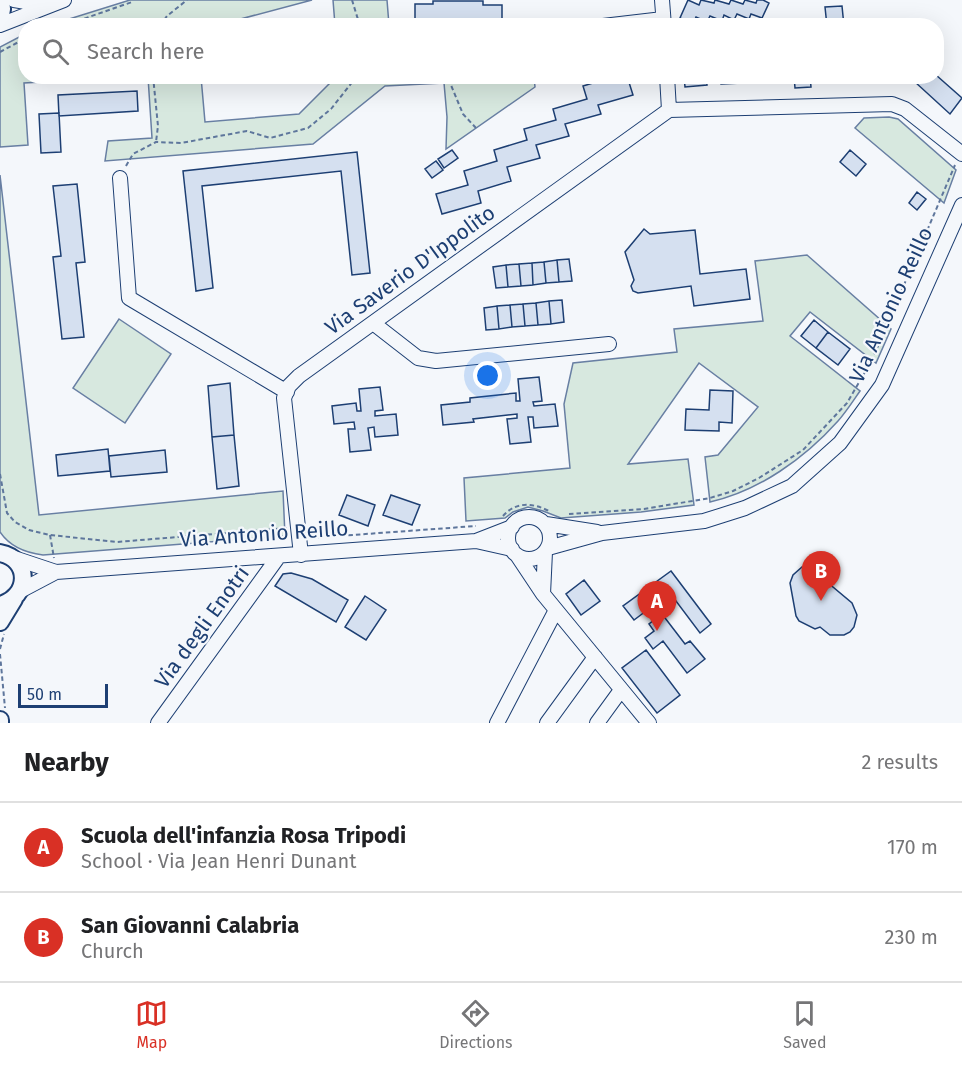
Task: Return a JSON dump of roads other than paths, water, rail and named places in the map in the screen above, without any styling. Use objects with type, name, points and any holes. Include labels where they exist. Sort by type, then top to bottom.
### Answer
[{"type":"main road","points":[[0,20],[1,0]]},
{"type":"main road","points":[[0,622],[23,574],[5,553]]},
{"type":"street","points":[[14,0],[46,5]]},
{"type":"street","points":[[0,25],[46,5],[64,0]]},
{"type":"street","points":[[662,0],[663,18]]},
{"type":"street","points":[[667,84],[669,110],[892,104],[905,109],[961,154]]},
{"type":"street","name":"Via Saverio D'Ippolito","points":[[286,392],[299,376],[669,110]]},
{"type":"street","points":[[120,178],[129,298],[286,392],[284,398],[301,555]]},
{"type":"street","name":"Via Antonio Reillo","points":[[546,550],[602,533],[694,523],[745,508],[792,486],[840,443],[882,385],[962,206]]},
{"type":"street","points":[[373,323],[418,358],[436,361],[609,344]]},
{"type":"street","points":[[543,594],[546,550],[550,536],[546,524],[541,520],[528,517],[516,522],[507,522],[508,538],[514,552],[543,594],[649,723]]},
{"type":"street","name":"Via Antonio Reillo","points":[[476,541],[507,522]]},
{"type":"street","name":"Via Antonio Reillo","points":[[546,524],[602,533]]},
{"type":"street","name":"Via Antonio Reillo","points":[[5,553],[56,572],[476,541],[514,552]]},
{"type":"street","points":[[514,552],[531,559],[546,550]]},
{"type":"street","name":"Via degli Enotri","points":[[158,723],[279,556]]},
{"type":"street","name":"Via Antonio Reillo","points":[[12,598],[56,572]]},
{"type":"street","points":[[497,723],[556,610]]},
{"type":"street","points":[[547,723],[595,657]]},
{"type":"street","points":[[597,723],[621,690]]},
{"type":"place","name":"San Giovanni Calabria","points":[[821,601]]},
{"type":"place","name":"Scuola dell'infanzia Rosa Tripodi","points":[[657,631]]}]
